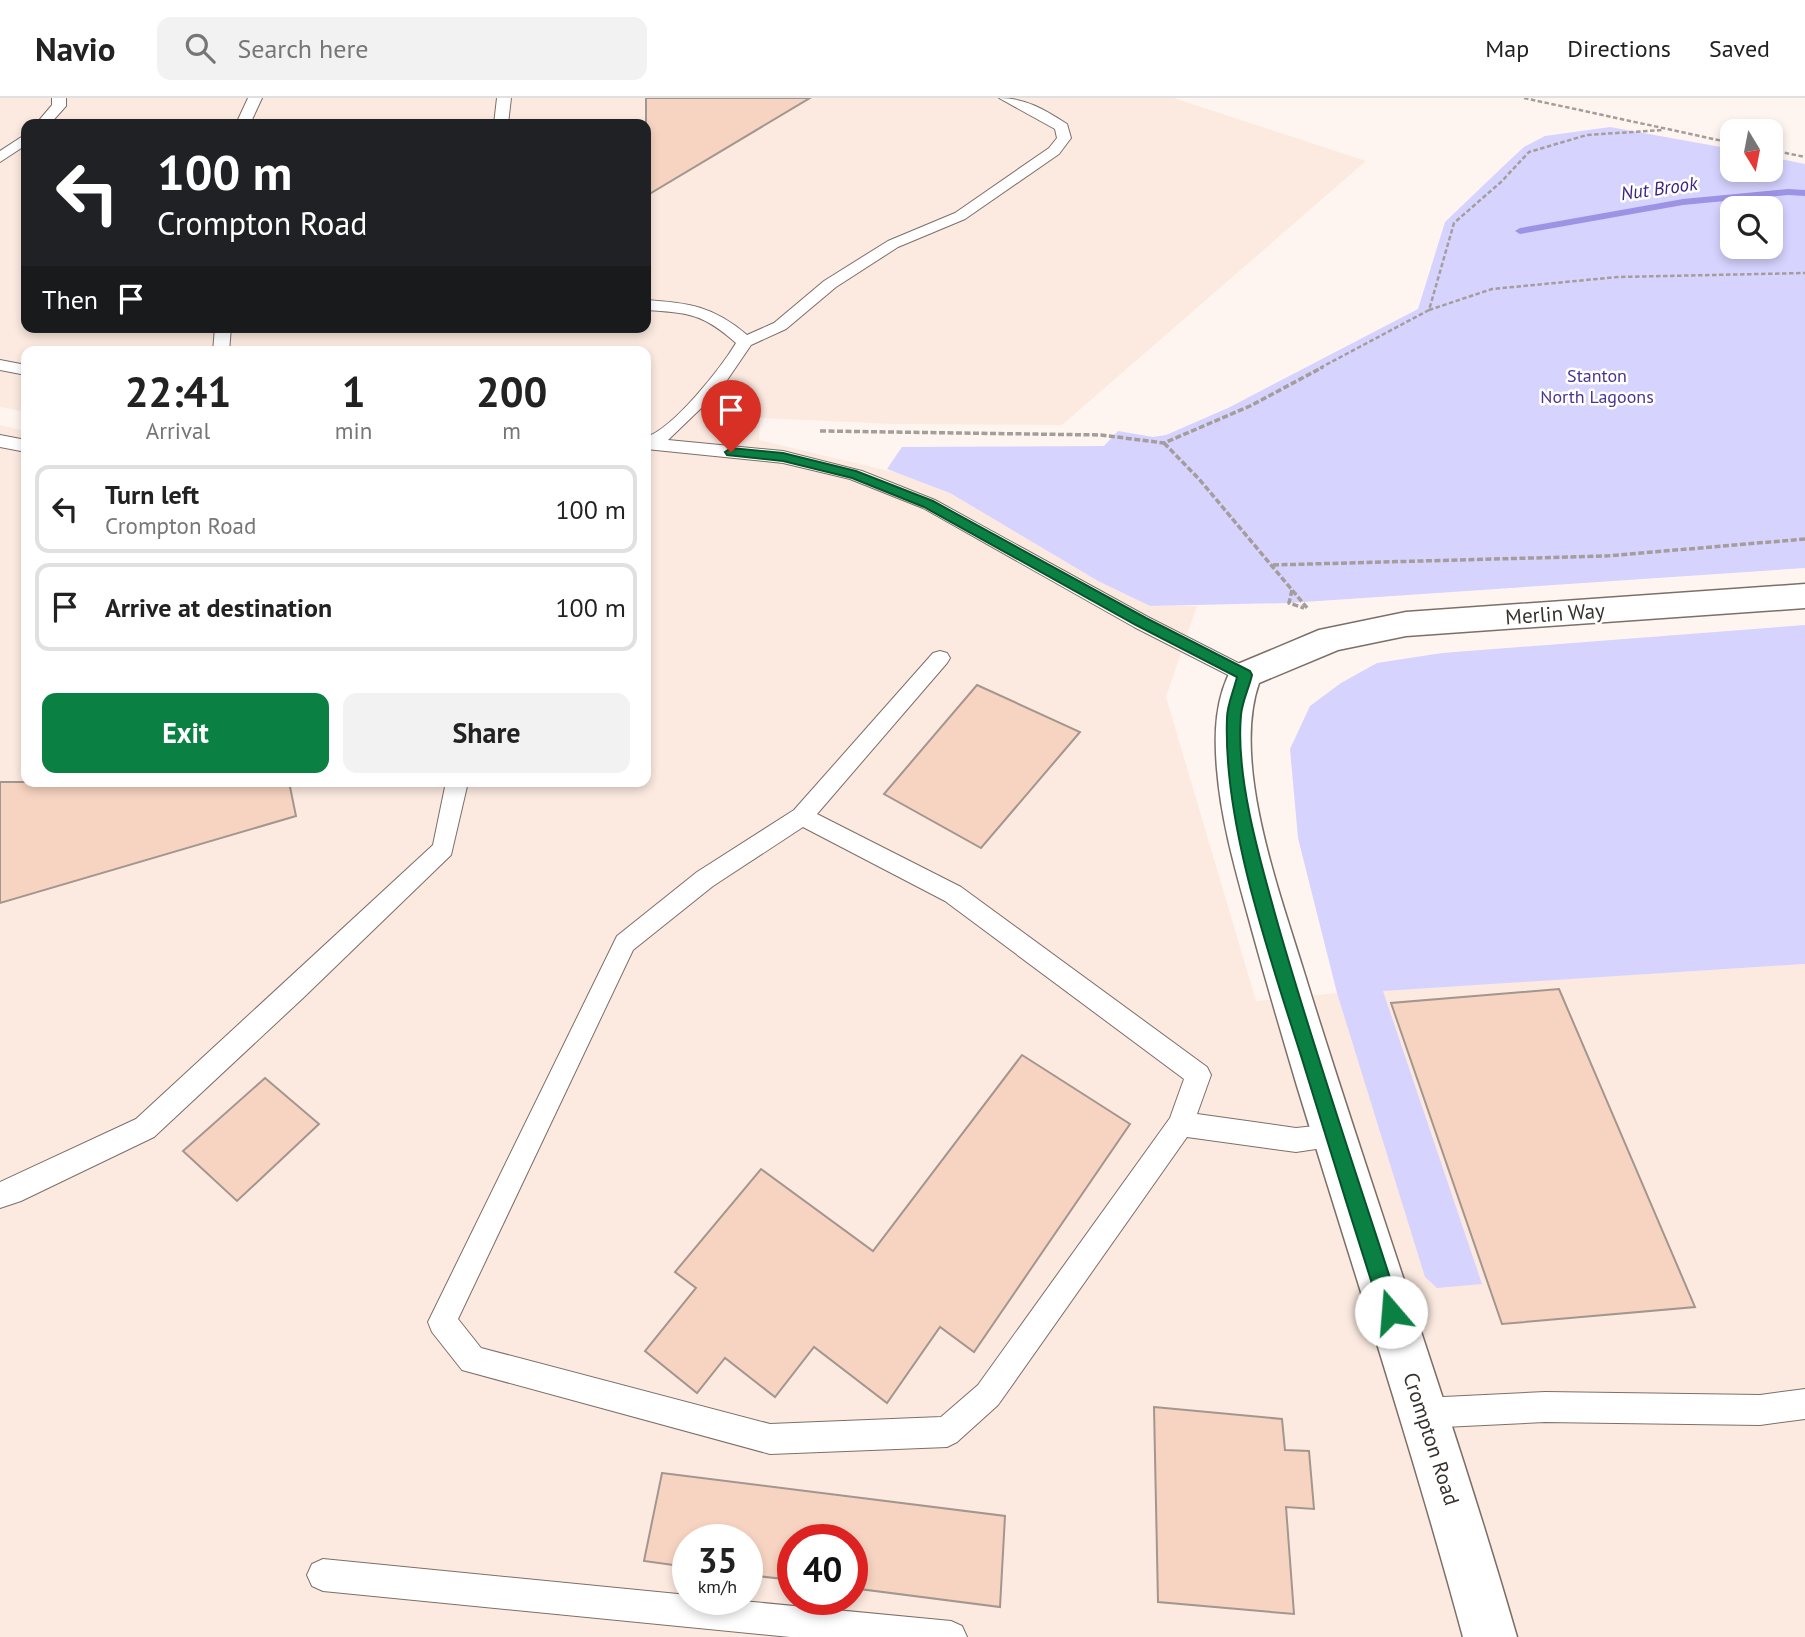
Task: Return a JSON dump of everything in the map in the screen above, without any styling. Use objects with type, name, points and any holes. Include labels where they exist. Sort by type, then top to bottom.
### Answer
[{"type":"street","name":"Merlin Way","points":[[1308,629],[1331,639],[1406,624],[1805,596]]},
{"type":"street","points":[[1245,675],[1308,629]]},
{"type":"street","name":"Crompton Road","points":[[1245,675],[1234,715],[1240,804],[1252,860],[1334,1136],[1454,1508],[1490,1637]]},
{"type":"lane","points":[[47,119],[59,106],[59,98]]},
{"type":"lane","points":[[245,119],[255,98]]},
{"type":"lane","points":[[501,119],[504,98]]},
{"type":"lane","points":[[651,442],[699,405],[731,368],[745,342],[780,326],[831,284],[893,244],[960,216],[1054,151],[1064,138],[1062,127],[1035,110],[1006,98]]},
{"type":"lane","points":[[0,158],[21,142]]},
{"type":"lane","points":[[651,305],[701,309],[719,318],[745,342]]},
{"type":"lane","points":[[0,365],[21,369]]},
{"type":"lane","points":[[0,441],[21,445]]},
{"type":"lane","points":[[651,444],[783,457],[856,475],[929,504],[1141,622],[1245,675]]},
{"type":"lane","points":[[802,816],[953,894],[1198,1075],[1181,1124],[988,1395],[947,1432],[770,1439],[472,1360],[442,1322],[625,943],[705,879],[802,816],[940,658]]},
{"type":"lane","points":[[0,1195],[12,1192],[145,1128],[443,849],[456,787]]},
{"type":"lane","points":[[1181,1124],[1296,1140],[1334,1136]]},
{"type":"lane","points":[[1423,1413],[1545,1407],[1760,1410],[1805,1404]]},
{"type":"lane","points":[[323,1574],[951,1637]]},
{"type":"path","points":[[1524,98],[1720,141]]},
{"type":"path","points":[[1429,310],[1454,223],[1501,182],[1529,152],[1587,135],[1663,130]]},
{"type":"path","points":[[1783,152],[1805,157]]},
{"type":"path","points":[[808,430],[1101,435],[1164,443],[1250,406],[1429,310],[1492,289],[1618,277],[1805,272]]},
{"type":"path","points":[[1164,443],[1199,479],[1293,590],[1308,629]]},
{"type":"path","points":[[1273,565],[1449,562],[1705,551],[1805,539]]},
{"type":"path","points":[[1293,590],[1289,603],[1308,629]]},
{"type":"shaded area","points":[[0,98],[1174,98],[1366,161],[1062,425],[893,424],[760,418],[759,440],[906,475],[950,493],[1098,581],[1150,606],[1197,606],[1166,697],[1256,1001],[1337,993],[1805,964],[1805,1637],[0,1637],[0,425],[21,430],[21,787],[651,787],[651,346],[21,346],[21,411],[0,407]]},
{"type":"green space","name":"Stanton North Lagoons","points":[[1610,127],[1720,147],[1720,182],[1783,182],[1783,159],[1805,164],[1805,568],[1289,603],[1150,606],[1098,581],[950,493],[887,469],[902,447],[1104,446],[1118,431],[1153,437],[1166,435],[1228,408],[1418,309],[1445,222],[1524,147],[1545,136]]},
{"type":"green space","points":[[1805,625],[1805,964],[1383,991],[1482,1284],[1437,1288],[1425,1277],[1337,993],[1298,838],[1290,749],[1310,706],[1341,683],[1377,663],[1442,653]]},
{"type":"building","points":[[646,98],[810,98],[651,193],[651,119],[646,119]]},
{"type":"building","points":[[977,685],[1080,732],[981,848],[884,794]]},
{"type":"building","points":[[0,782],[21,782],[21,787],[290,787],[296,816],[0,903]]},
{"type":"building","points":[[1559,989],[1695,1307],[1502,1324],[1391,1003]]},
{"type":"building","points":[[1022,1055],[1130,1124],[974,1352],[940,1327],[887,1403],[814,1347],[775,1397],[725,1358],[697,1393],[645,1351],[696,1288],[675,1272],[761,1169],[873,1251]]},
{"type":"building","points":[[265,1078],[319,1124],[237,1201],[183,1151]]},
{"type":"building","points":[[1154,1407],[1282,1419],[1285,1450],[1309,1451],[1314,1509],[1286,1507],[1294,1614],[1158,1602]]},
{"type":"building","points":[[662,1473],[1005,1516],[1000,1607],[868,1590],[868,1524],[777,1524],[777,1578],[763,1577],[763,1524],[672,1524],[672,1565],[644,1561]]},
{"type":"waterway","name":"Nut Brook","points":[[1520,231],[1683,202],[1788,192],[1805,193]]},
{"type":"route","points":[[731,452],[783,457],[856,475],[929,504],[1141,622],[1245,675],[1238,692],[1234,715],[1235,753],[1240,804],[1252,860],[1289,991],[1391,1312]]}]
